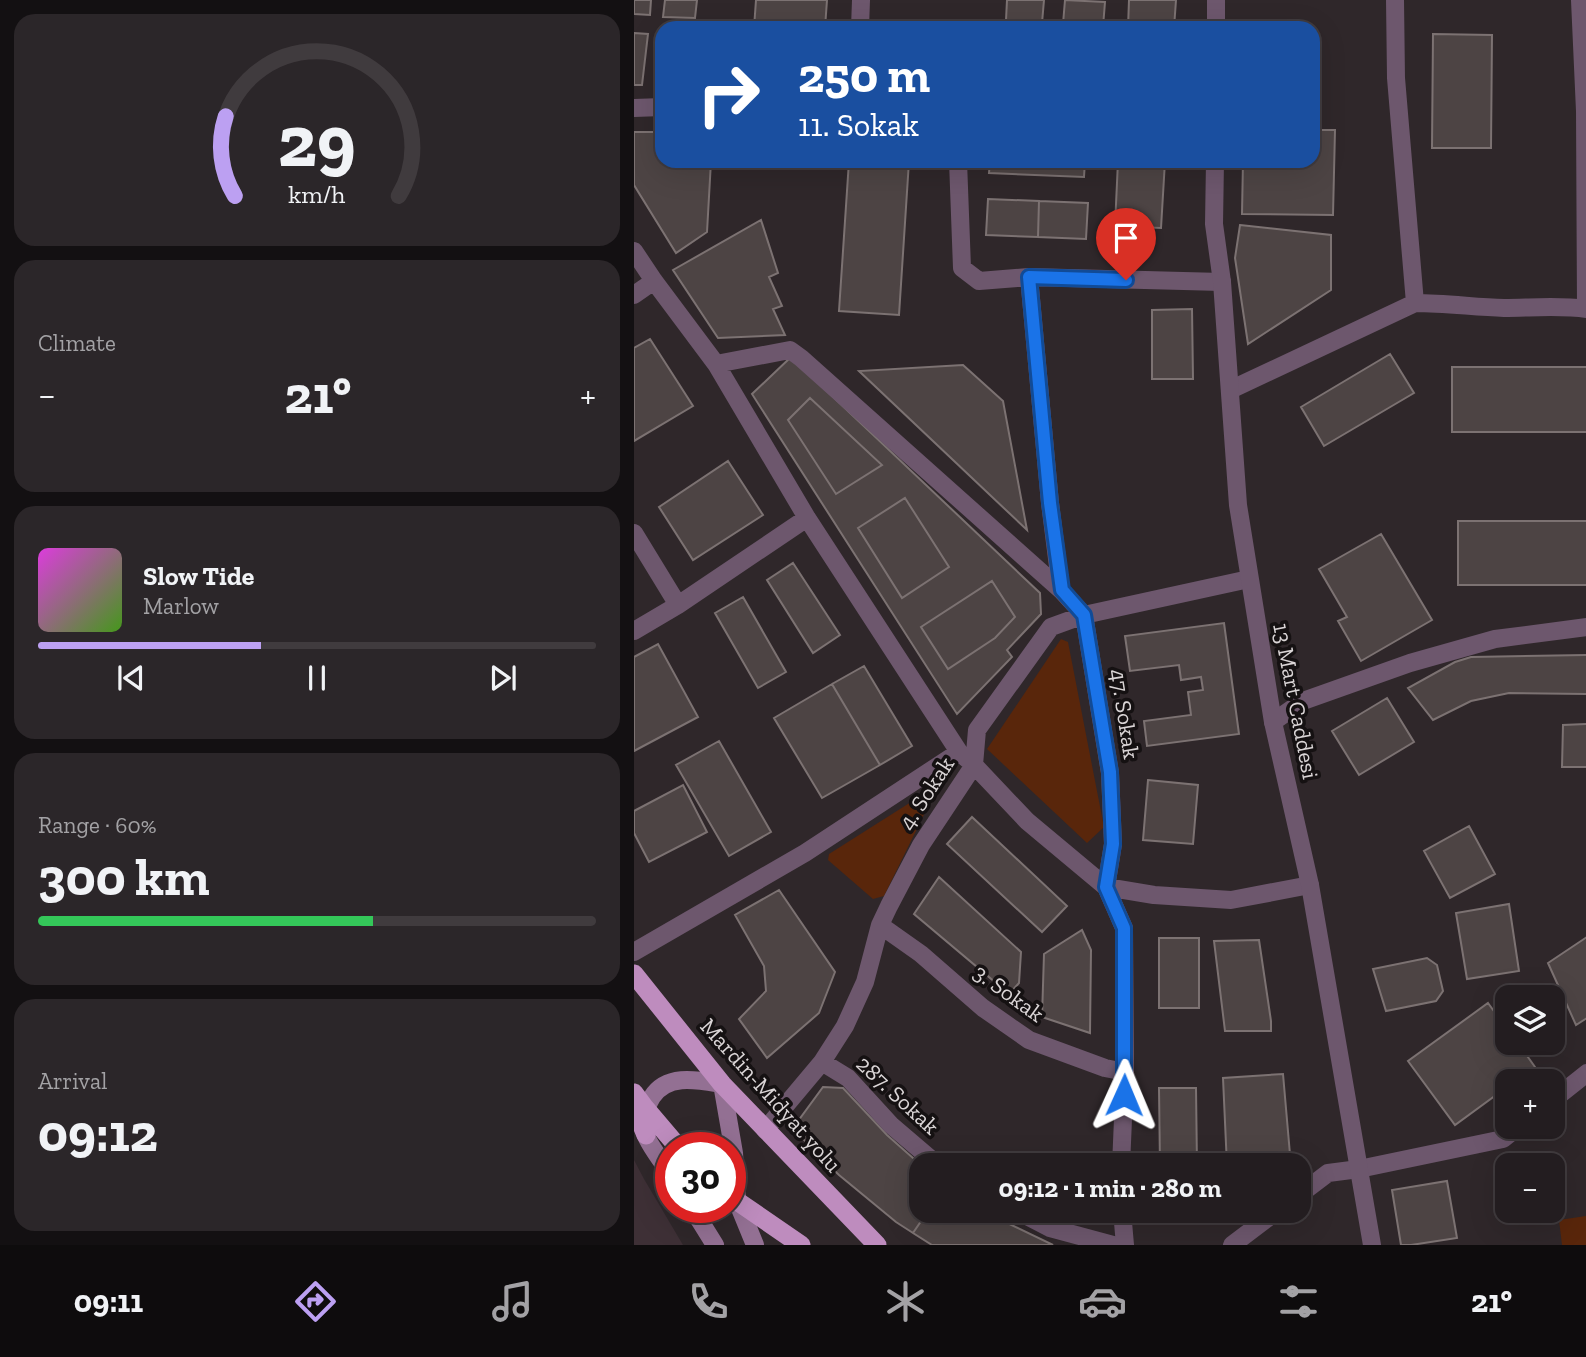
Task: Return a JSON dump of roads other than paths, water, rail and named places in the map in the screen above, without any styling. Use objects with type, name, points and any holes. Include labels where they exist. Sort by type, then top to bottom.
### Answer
[{"type":"highway","name":"Mardin-Midyat yolu","points":[[634,974],[722,1084],[877,1245]]},
{"type":"highway","points":[[638,1103],[646,1135]]},
{"type":"highway","points":[[638,1103],[663,1132]]},
{"type":"highway","points":[[746,1206],[801,1245]]},
{"type":"main road","points":[[638,1103],[674,1081],[692,1079],[722,1084],[730,1132]]},
{"type":"main road","points":[[646,1135],[655,1149]]},
{"type":"main road","points":[[702,1223],[716,1245]]},
{"type":"main road","points":[[745,1223],[755,1245]]},
{"type":"street","points":[[860,21],[861,0]]},
{"type":"street","points":[[1216,0],[1216,21]]},
{"type":"street","points":[[1395,0],[1396,78],[1415,303]]},
{"type":"street","points":[[1230,390],[1415,303],[1502,308],[1570,306],[1586,309],[1585,111],[1580,0]]},
{"type":"street","points":[[634,108],[655,107]]},
{"type":"street","points":[[958,168],[962,268],[979,281],[1029,277],[1222,282]]},
{"type":"street","name":"13 Mart Caddesi","points":[[1215,168],[1214,224],[1222,282],[1238,505],[1273,722],[1310,885],[1372,1245]]},
{"type":"street","points":[[634,251],[716,364],[807,518],[959,752],[1027,821],[1106,887],[1124,928],[1125,1072],[1122,1153]]},
{"type":"street","points":[[1029,277],[1050,503],[1062,590]]},
{"type":"street","points":[[634,295],[654,281]]},
{"type":"street","points":[[716,364],[790,350],[1062,590],[1084,615]]},
{"type":"street","points":[[634,631],[678,605],[807,518]]},
{"type":"street","points":[[634,533],[678,605]]},
{"type":"street","name":"4. Sokak","points":[[765,1130],[822,1062],[845,1026],[865,982],[880,925],[921,845],[974,765],[977,730],[1051,627],[1084,615],[1249,579]]},
{"type":"street","name":"47. Sokak","points":[[1084,615],[1110,772],[1113,844],[1106,887]]},
{"type":"street","points":[[1273,722],[1302,701],[1410,663],[1495,639],[1587,627]]},
{"type":"street","points":[[634,952],[805,853],[959,752]]},
{"type":"street","points":[[1106,887],[1154,895],[1231,900],[1310,885]]},
{"type":"street","name":"3. Sokak","points":[[880,925],[921,954],[983,1008],[1029,1040],[1105,1068],[1125,1072]]},
{"type":"street","name":"287. Sokak","points":[[822,1062],[849,1078],[891,1125],[924,1153]]},
{"type":"street","points":[[1565,1090],[1587,1073]]},
{"type":"street","points":[[1311,1186],[1328,1173],[1503,1139]]},
{"type":"street","points":[[1040,1223],[1113,1245]]},
{"type":"street","points":[[1123,1223],[1125,1245]]},
{"type":"street","points":[[1232,1245],[1261,1223]]}]
